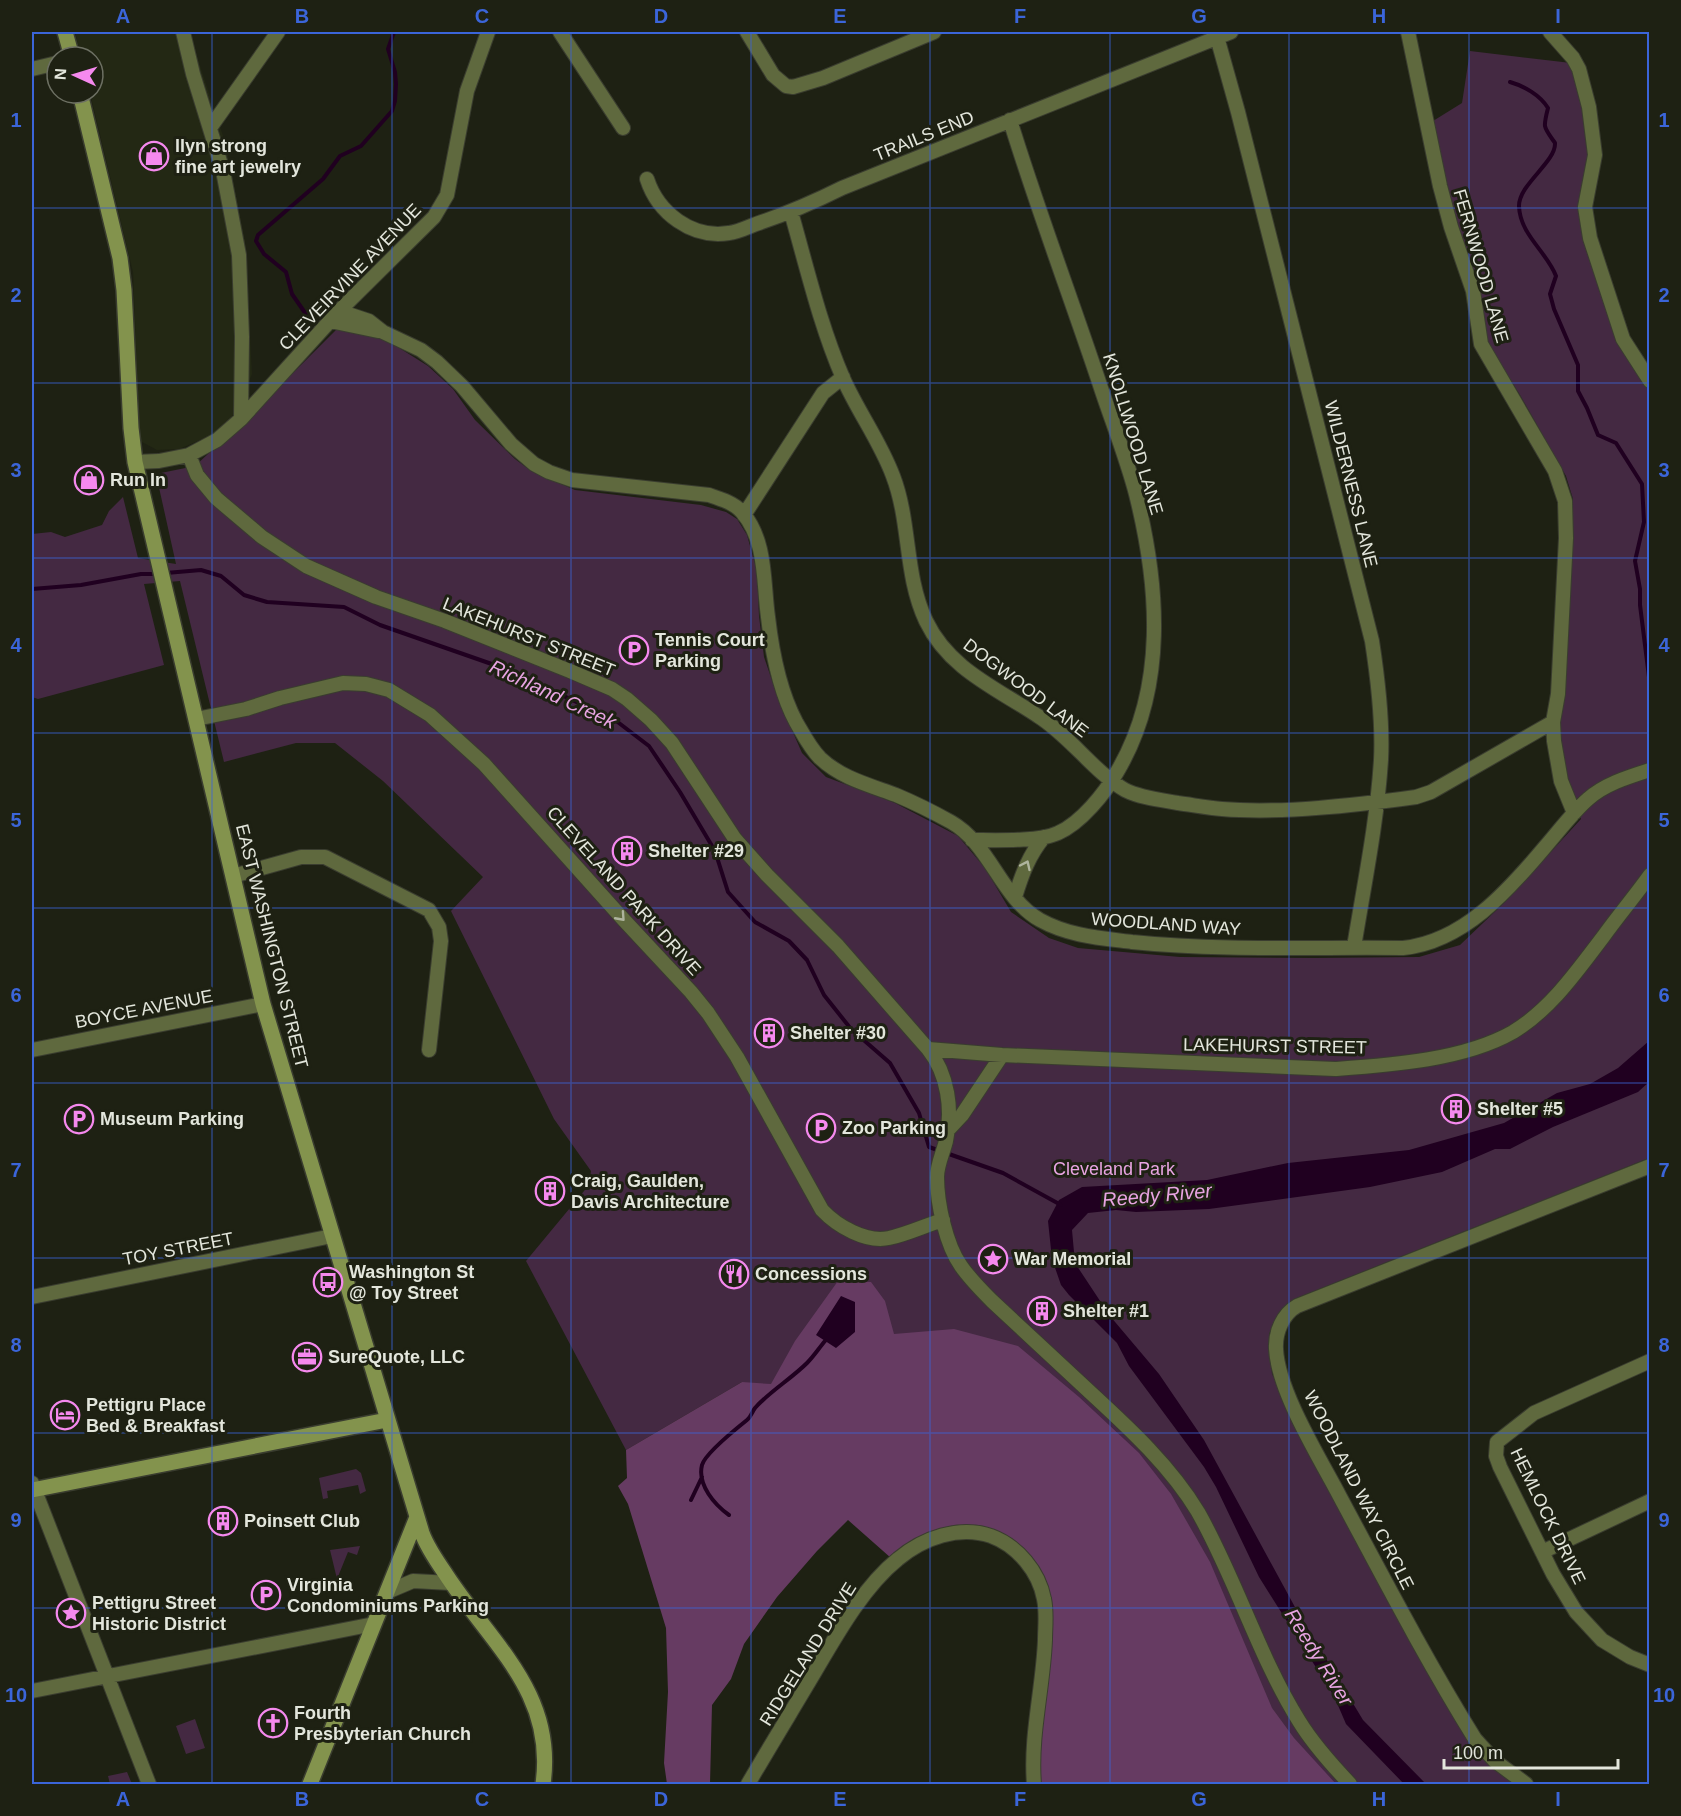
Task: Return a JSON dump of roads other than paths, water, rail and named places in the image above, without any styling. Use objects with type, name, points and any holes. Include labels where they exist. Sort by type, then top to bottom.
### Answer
[{"type":"street","points":[[183,32],[193,74],[223,171],[239,255],[242,336],[241,419]]},
{"type":"street","points":[[210,128],[278,32]]},
{"type":"street","name":"CLEVEIRVINE AVENUE","points":[[135,462],[159,461],[189,455],[217,440],[241,419],[334,316],[435,217],[441,207],[450,179],[467,91],[488,32]]},
{"type":"street","points":[[560,32],[623,128]]},
{"type":"street","points":[[747,32],[773,75],[786,86],[794,87],[934,32]]},
{"type":"street","name":"TRAILS END","points":[[647,179],[651,191],[674,219],[698,230],[729,233],[791,212],[842,188],[1231,32]]},
{"type":"street","name":"FERNWOOD LANE","points":[[1408,32],[1440,186],[1473,291],[1481,344],[1555,471],[1565,501],[1566,538],[1558,694],[1553,722],[1561,781],[1574,813]]},
{"type":"street","points":[[1550,32],[1573,58],[1579,69],[1589,107],[1595,155],[1586,207],[1590,238],[1623,339],[1650,381]]},
{"type":"street","name":"WILDERNESS LANE","points":[[1217,37],[1239,112],[1372,641],[1381,728],[1377,802],[1354,947]]},
{"type":"street","name":"EAST WASHINGTON STREET","points":[[83,105],[120,258],[135,462],[263,1004],[417,1517],[428,1546],[451,1583],[526,1685],[536,1707],[541,1728],[545,1753],[543,1785]]},
{"type":"street","name":"KNOLLWOOD LANE","points":[[972,840],[1044,837],[1058,833],[1082,815],[1112,781],[1130,750],[1145,705],[1152,670],[1155,620],[1144,534],[1135,493],[1010,120]]},
{"type":"street","name":"DOGWOOD LANE","points":[[791,212],[823,325],[843,377],[888,463],[894,480],[904,522],[914,588],[933,634],[951,656],[967,670],[995,691],[1051,724],[1112,781],[1137,795],[1222,809],[1283,809],[1416,797],[1431,792],[1553,722]]},
{"type":"street","points":[[334,316],[383,332],[421,350],[462,386],[511,444],[534,464],[549,472],[572,480],[709,495],[732,504],[744,515],[823,393],[843,377]]},
{"type":"street","name":"LAKEHURST STREET","points":[[189,455],[197,475],[216,498],[262,537],[306,566],[367,593],[448,622],[612,689],[651,720],[672,743],[735,839],[767,875],[838,946],[938,1062],[947,1092],[947,1135]]},
{"type":"street","name":"WOODLAND WAY","points":[[744,515],[754,531],[765,570],[767,615],[778,675],[795,720],[819,757],[848,777],[924,807],[955,825],[972,840],[1029,913],[1062,930],[1086,937],[1180,947],[1405,948],[1420,945],[1456,931],[1488,907],[1574,813],[1601,789],[1650,770]]},
{"type":"street","name":"CLEVELAND PARK DRIVE","points":[[196,719],[246,709],[280,698],[343,683],[366,684],[389,690],[421,709],[452,733],[484,764],[692,992],[723,1033],[822,1210],[843,1228],[877,1239],[889,1238],[944,1220]]},
{"type":"street","name":"KNOLLWOOD LANE","points":[[1015,897],[1022,872],[1031,853],[1044,837]]},
{"type":"street","points":[[233,876],[301,857],[325,857],[429,910],[439,927],[441,941],[429,1050]]},
{"type":"street","name":"LAKEHURST STREET","points":[[928,1049],[1002,1055],[1335,1069],[1406,1061],[1470,1048],[1497,1040],[1512,1032],[1548,1004],[1583,963],[1650,875]]},
{"type":"street","name":"BOYCE AVENUE","points":[[32,1050],[263,1004]]},
{"type":"street","points":[[1002,1055],[947,1135],[940,1160],[937,1188],[956,1258],[977,1285],[1129,1428],[1178,1483],[1197,1510],[1215,1545],[1281,1689],[1299,1721],[1326,1759],[1350,1785]]},
{"type":"street","name":"WOODLAND WAY CIRCLE","points":[[1526,1785],[1495,1761],[1475,1739],[1366,1546],[1306,1433],[1281,1374],[1276,1349],[1279,1330],[1290,1310],[1297,1306],[1650,1166]]},
{"type":"street","name":"TOY STREET","points":[[32,1297],[332,1236]]},
{"type":"street","name":"HEMLOCK DRIVE","points":[[1650,1361],[1534,1413],[1497,1442],[1496,1456],[1542,1552],[1576,1612],[1587,1626],[1611,1646],[1650,1665]]},
{"type":"street","points":[[148,1785],[32,1487],[387,1420]]},
{"type":"street","points":[[1542,1552],[1650,1501]]},
{"type":"street","points":[[310,1785],[417,1517]]},
{"type":"street","name":"RIDGELAND DRIVE","points":[[748,1785],[851,1613],[886,1570],[912,1549],[943,1534],[968,1533],[987,1535],[997,1539],[1020,1554],[1036,1577],[1044,1599],[1046,1611],[1044,1653],[1032,1753],[1034,1785]]},
{"type":"street","points":[[387,1592],[412,1581],[451,1583]]},
{"type":"street","points":[[32,1691],[374,1624]]},
{"type":"water","name":"Reedy River","points":[[1649,1041],[1649,1082],[1638,1092],[1553,1127],[1510,1149],[1495,1149],[1442,1172],[1370,1187],[1209,1209],[1136,1212],[1116,1210],[1088,1213],[1072,1230],[1075,1263],[1110,1316],[1159,1374],[1204,1440],[1296,1609],[1363,1720],[1426,1784],[1404,1784],[1346,1724],[1334,1696],[1259,1577],[1204,1467],[1129,1366],[1117,1343],[1061,1285],[1052,1259],[1048,1221],[1059,1200],[1082,1187],[1207,1180],[1288,1163],[1409,1150],[1504,1123],[1557,1093],[1590,1084],[1618,1068]]},
{"type":"water","points":[[841,1296],[855,1302],[855,1332],[836,1348],[816,1335]]},
{"type":"waterway","points":[[310,320],[292,294],[286,272],[264,254],[256,241],[258,235],[323,179],[340,156],[361,146],[392,111],[396,84],[388,49],[394,32]]},
{"type":"waterway","points":[[1510,82],[1531,92],[1548,108],[1545,127],[1555,143],[1554,150],[1525,190],[1519,206],[1524,226],[1556,276],[1550,294],[1578,365],[1578,391],[1598,435],[1616,443],[1642,484],[1644,522],[1635,561],[1650,685]]},
{"type":"waterway","name":"Richland Creek","points":[[166,573],[201,570],[221,576],[244,595],[267,602],[344,607],[380,625],[506,669],[615,720],[649,746],[680,792],[715,851],[728,892],[755,922],[789,941],[807,960],[824,995],[851,1029],[890,1063],[919,1113],[929,1147],[1003,1173],[1061,1205]]},
{"type":"waterway","name":"Richland Creek","points":[[32,589],[81,585],[141,574],[159,574]]},
{"type":"waterway","points":[[729,1515],[708,1494],[701,1472],[704,1460],[748,1419],[761,1402],[807,1363],[825,1341]]},
{"type":"waterway","points":[[691,1500],[702,1477]]},
{"type":"place","name":"llyn strong fine art jewelry","points":[[154,156]]},
{"type":"place","name":"Run In","points":[[89,480]]},
{"type":"place","name":"Tennis Court Parking","points":[[634,650]]},
{"type":"place","name":"Shelter #29","points":[[627,851]]},
{"type":"place","name":"Shelter #30","points":[[769,1033]]},
{"type":"place","name":"Shelter #5","points":[[1456,1109]]},
{"type":"place","name":"Museum Parking","points":[[79,1119]]},
{"type":"place","name":"Zoo Parking","points":[[821,1128]]},
{"type":"place","name":"Craig, Gaulden, Davis Architecture","points":[[550,1191]]},
{"type":"place","name":"War Memorial","points":[[993,1259]]},
{"type":"place","name":"Concessions","points":[[734,1274]]},
{"type":"place","name":"Washington St @ Toy Street","points":[[328,1282]]},
{"type":"place","name":"Shelter #1","points":[[1042,1311]]},
{"type":"place","name":"SureQuote, LLC","points":[[307,1357]]},
{"type":"place","name":"Pettigru Place Bed & Breakfast","points":[[65,1415]]},
{"type":"place","name":"Poinsett Club","points":[[223,1521]]},
{"type":"place","name":"Virginia Condominiums Parking","points":[[266,1595]]},
{"type":"place","name":"Pettigru Street Historic District","points":[[71,1613]]},
{"type":"place","name":"Fourth Presbyterian Church","points":[[273,1723]]},
{"type":"park label","name":"Cleveland Park","points":[[1114,1169]]}]
